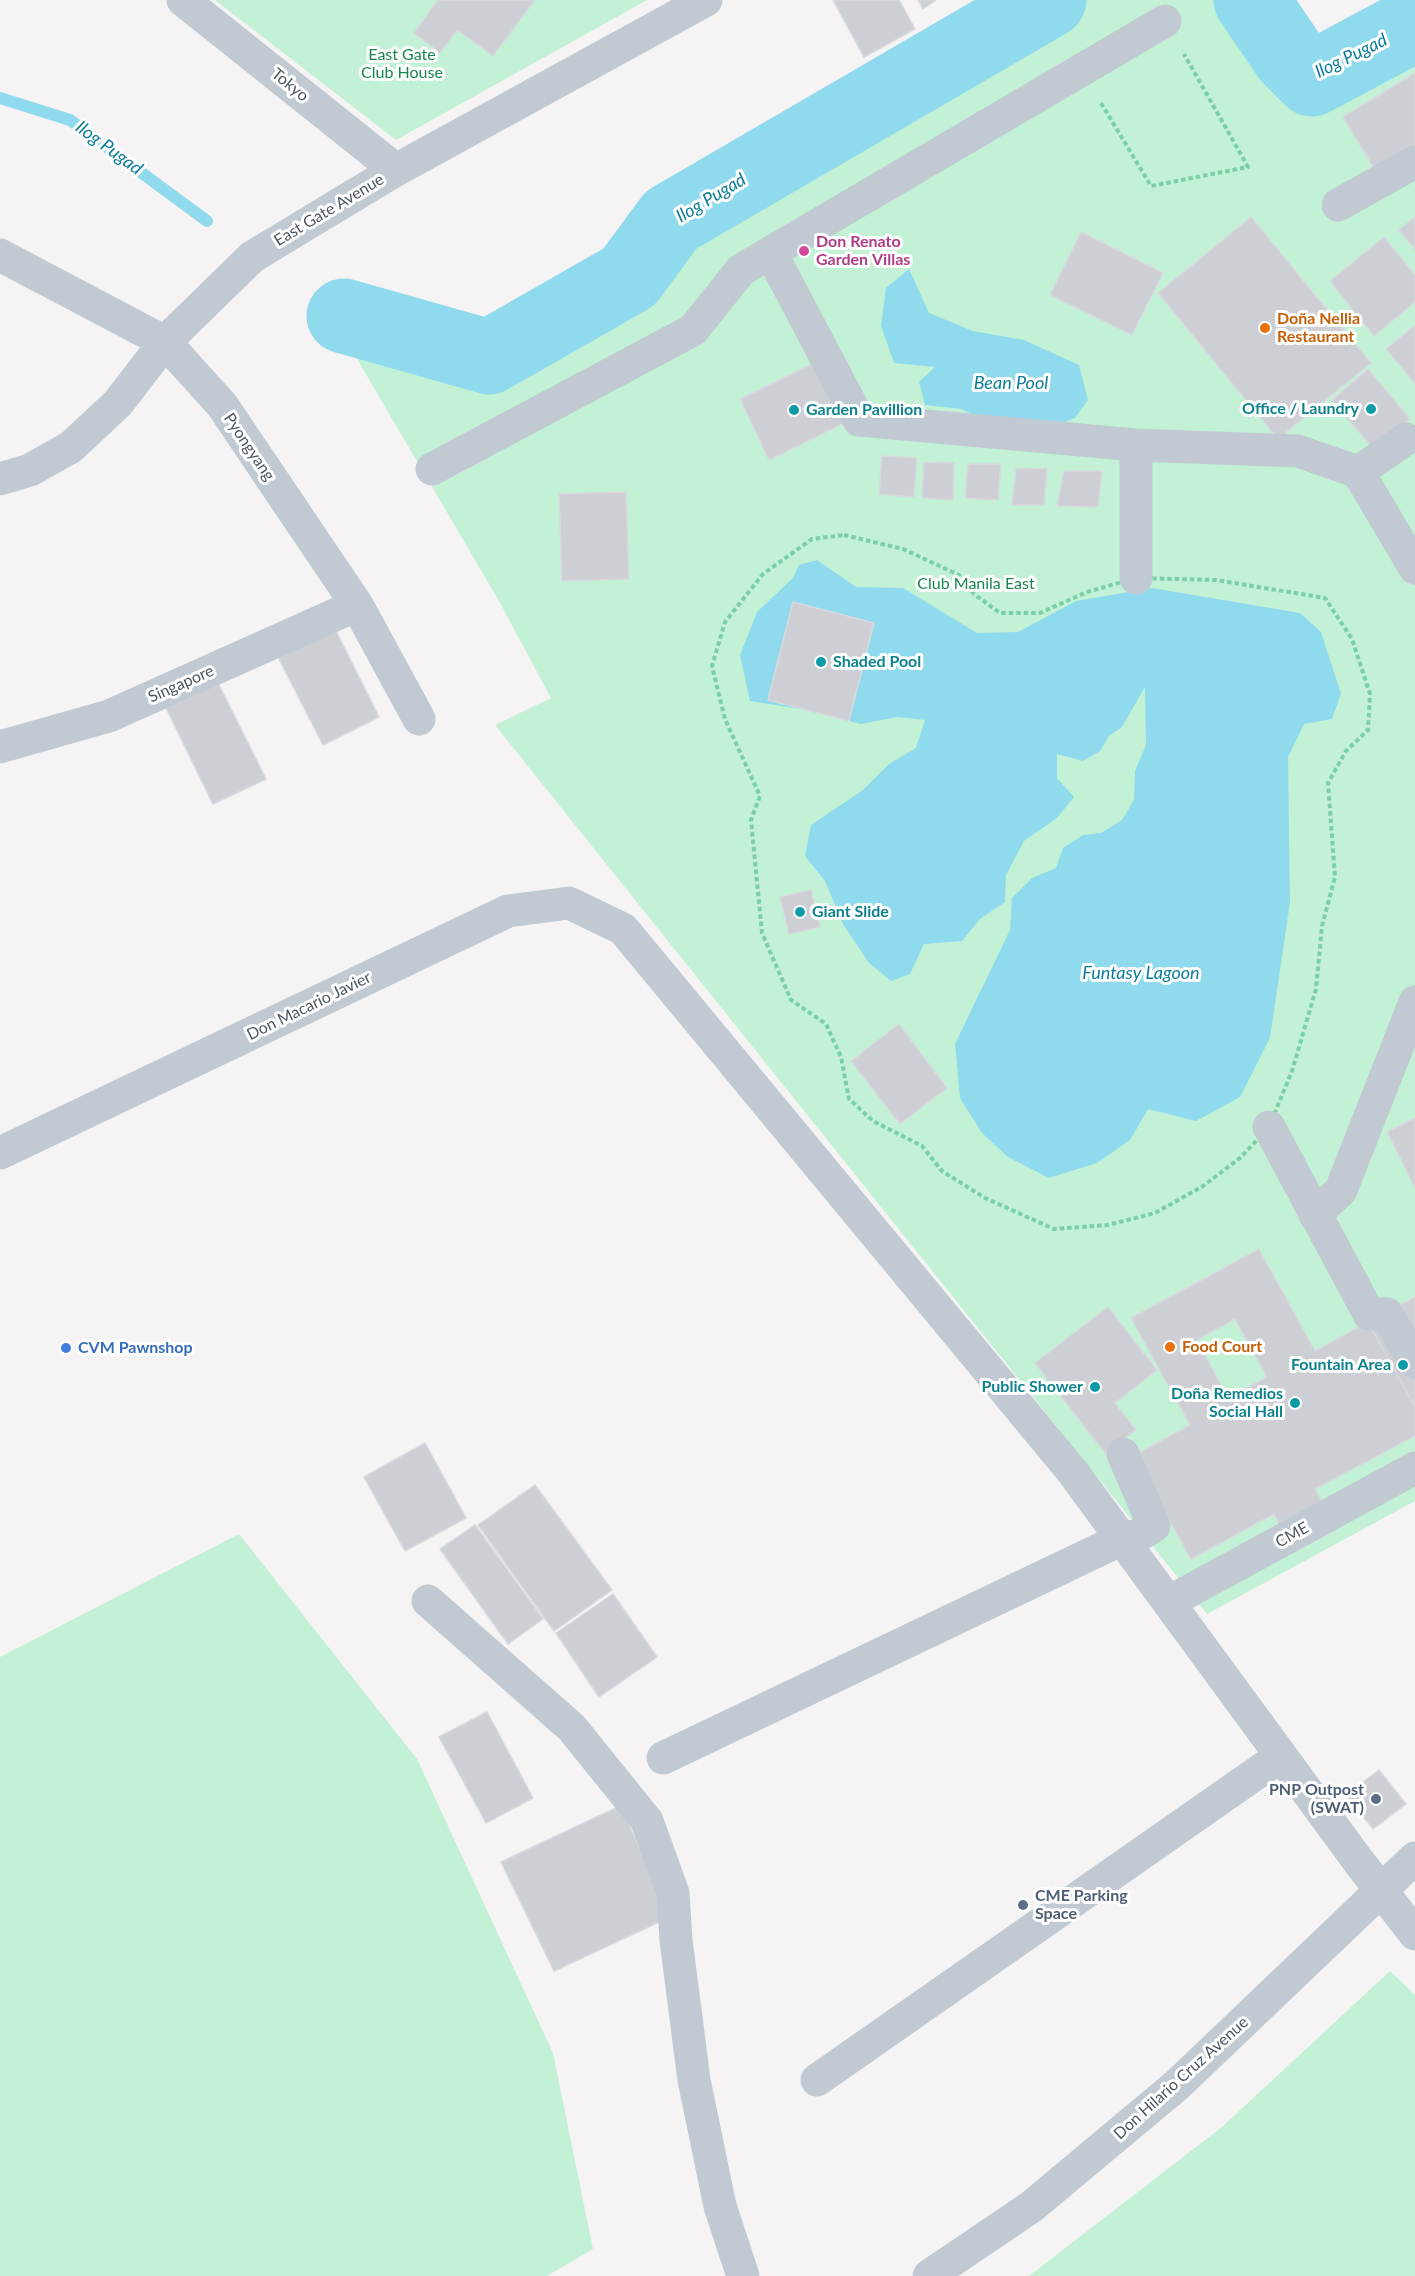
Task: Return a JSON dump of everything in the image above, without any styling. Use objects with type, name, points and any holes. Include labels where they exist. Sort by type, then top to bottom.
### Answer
[{"type":"street","name":"Tokyo","points":[[183,0],[396,170]]},
{"type":"street","name":"East Gate Avenue","points":[[0,479],[30,470],[71,447],[118,403],[165,342],[252,257],[396,170],[706,0]]},
{"type":"street","points":[[432,469],[693,330],[741,270],[1082,72],[1165,21]]},
{"type":"street","points":[[1338,205],[1415,162]]},
{"type":"street","points":[[771,253],[859,420],[1136,445],[1298,451],[1358,472],[1415,568]]},
{"type":"street","name":"Pyongyang","points":[[0,255],[165,342],[222,405],[357,605],[419,719]]},
{"type":"street","points":[[1358,472],[1412,440]]},
{"type":"street","points":[[1136,445],[1136,579]]},
{"type":"street","name":"Singapore","points":[[0,747],[109,716],[357,605]]},
{"type":"street","name":"Don Macario Javier","points":[[0,1153],[508,911],[569,903],[623,928],[1072,1471],[1122,1539]]},
{"type":"street","points":[[1316,1215],[1341,1190],[1415,1002]]},
{"type":"street","points":[[1269,1127],[1369,1314],[1388,1314],[1415,1362]]},
{"type":"street","points":[[663,1758],[1122,1539],[1139,1535],[1154,1526],[1123,1454]]},
{"type":"street","name":"CME","points":[[1170,1602],[1415,1468]]},
{"type":"street","points":[[1122,1539],[1381,1892],[1415,1934]]},
{"type":"street","points":[[428,1601],[572,1728],[647,1821],[673,1893],[676,1940],[694,2080],[720,2206],[743,2276]]},
{"type":"street","points":[[817,2080],[1281,1756]]},
{"type":"street","name":"Don Hilario Cruz Avenue","points":[[929,2276],[1031,2207],[1177,2085],[1415,1858]]},
{"type":"path","points":[[1082,72],[1151,186],[1248,167],[1165,21]]},
{"type":"path","points":[[844,535],[903,549],[959,575],[974,594],[1000,613],[1040,613],[1087,592],[1136,579],[1216,580],[1325,598],[1352,639],[1370,694],[1368,730],[1346,751],[1328,783],[1335,877],[1322,926],[1316,989],[1292,1071],[1269,1127],[1240,1158],[1203,1186],[1155,1213],[1108,1225],[1054,1230],[986,1198],[951,1177],[942,1171],[922,1146],[873,1121],[849,1099],[841,1057],[826,1024],[791,1000],[762,933],[751,820],[760,796],[725,719],[712,666],[725,622],[763,574],[812,539],[844,535]]},
{"type":"green space","name":"East Gate Club House","points":[[215,0],[647,0],[396,140]]},
{"type":"green space","name":"Club Manila East","points":[[1070,0],[1230,0],[1280,81],[1300,100],[1321,101],[1415,49],[1415,1501],[1207,1614],[495,725],[551,698],[499,601],[350,347],[500,376],[654,285],[700,234]]},
{"type":"green space","points":[[239,1534],[417,1759],[553,2053],[593,2249],[547,2276],[0,2276],[0,1657]]},
{"type":"green space","points":[[1390,1971],[1415,1995],[1415,2276],[1029,2276],[1222,2127]]},
{"type":"water","name":"Bean Pool","points":[[909,269],[929,313],[973,331],[1024,340],[1079,365],[1088,400],[1075,418],[1054,426],[995,425],[961,409],[925,405],[919,382],[935,367],[894,363],[881,326],[886,288]]},
{"type":"water","name":"Funtasy Lagoon","points":[[817,560],[856,587],[903,588],[977,633],[1018,632],[1076,601],[1152,588],[1300,613],[1321,632],[1341,694],[1332,719],[1304,724],[1288,757],[1290,902],[1270,1038],[1240,1097],[1196,1121],[1148,1109],[1130,1140],[1097,1163],[1049,1178],[1008,1157],[982,1133],[960,1098],[955,1044],[1010,930],[1012,898],[1032,878],[1056,868],[1063,848],[1083,835],[1101,833],[1122,820],[1134,800],[1135,771],[1146,745],[1145,687],[1122,727],[1109,736],[1100,751],[1083,761],[1057,754],[1057,778],[1074,797],[1057,818],[1024,841],[1006,875],[1005,902],[980,919],[962,941],[924,944],[910,974],[891,981],[869,963],[843,924],[825,881],[805,856],[811,825],[863,790],[889,764],[916,748],[925,720],[898,717],[861,724],[800,709],[750,701],[740,655],[757,612],[793,578],[799,565]]},
{"type":"building","points":[[438,0],[535,0],[493,56],[457,30],[440,53],[414,33]]},
{"type":"building","points":[[833,0],[899,0],[915,29],[864,57]]},
{"type":"building","points":[[918,0],[936,0],[923,9]]},
{"type":"building","points":[[1415,73],[1415,149],[1376,172],[1343,117]]},
{"type":"building","name":"Doña Nellia Restaurant","points":[[1251,217],[1371,363],[1278,439],[1158,293]]},
{"type":"building","points":[[1415,217],[1415,249],[1399,230]]},
{"type":"building","points":[[1081,232],[1163,273],[1132,335],[1050,295]]},
{"type":"building","points":[[1384,237],[1415,275],[1415,302],[1374,336],[1330,281]]},
{"type":"building","points":[[1415,325],[1415,383],[1386,349]]},
{"type":"building","name":"Garden Pavillion","points":[[819,361],[848,421],[769,460],[740,399]]},
{"type":"building","name":"Office / Laundry","points":[[1368,369],[1410,419],[1374,450],[1332,400]]},
{"type":"building","points":[[882,456],[917,458],[914,497],[879,494]]},
{"type":"building","points":[[924,462],[954,463],[953,500],[922,498]]},
{"type":"building","points":[[968,464],[1001,464],[998,500],[965,498]]},
{"type":"building","points":[[1047,468],[1044,505],[1012,505],[1016,469]]},
{"type":"building","points":[[1064,471],[1102,471],[1098,507],[1057,506]]},
{"type":"building","points":[[626,492],[629,579],[562,581],[559,494]]},
{"type":"building","name":"Shaded Pool","points":[[793,602],[874,623],[849,721],[768,700]]},
{"type":"building","points":[[333,625],[379,717],[323,745],[276,653]]},
{"type":"building","points":[[218,683],[266,779],[213,804],[166,708]]},
{"type":"building","name":"Giant Slide","points":[[811,890],[820,927],[789,934],[780,897]]},
{"type":"building","points":[[899,1024],[947,1088],[900,1124],[851,1061]]},
{"type":"building","points":[[1415,1118],[1415,1188],[1387,1132]]},
{"type":"building","name":"Doña Remedios Social Hall","points":[[1259,1249],[1315,1351],[1368,1322],[1415,1407],[1415,1436],[1315,1489],[1326,1509],[1284,1532],[1274,1514],[1191,1559],[1133,1456],[1190,1425],[1131,1318]],"holes":[[[1235,1319],[1267,1377],[1228,1398],[1197,1340]]]},
{"type":"building","name":"Fountain Area","points":[[1415,1297],[1415,1407],[1368,1322]]},
{"type":"building","name":"Public Shower","points":[[1108,1307],[1157,1370],[1115,1403],[1136,1430],[1105,1453],[1035,1363]]},
{"type":"building","points":[[425,1443],[466,1518],[405,1551],[364,1477]]},
{"type":"building","points":[[535,1485],[612,1590],[554,1631],[478,1525]]},
{"type":"building","points":[[475,1525],[543,1619],[508,1644],[440,1549]]},
{"type":"building","points":[[613,1594],[657,1657],[599,1697],[556,1633]]},
{"type":"building","points":[[487,1712],[533,1798],[486,1823],[439,1737]]},
{"type":"building","name":"PNP Outpost (SWAT)","points":[[1379,1770],[1406,1804],[1373,1829],[1346,1795]]},
{"type":"building","points":[[620,1806],[672,1916],[554,1971],[501,1862]]},
{"type":"waterway","name":"Ilog Pugad","points":[[344,316],[489,357],[629,277],[671,220],[1049,0]]},
{"type":"waterway","name":"Ilog Pugad","points":[[1251,0],[1290,57],[1312,79],[1415,24]]},
{"type":"waterway","name":"Ilog Pugad","points":[[0,98],[70,120],[207,221]]},
{"type":"place","name":"Don Renato Garden Villas","points":[[804,251]]},
{"type":"place","name":"Doña Nellia Restaurant","points":[[1265,328]]},
{"type":"place","name":"Office / Laundry","points":[[1371,409]]},
{"type":"place","name":"Garden Pavillion","points":[[794,410]]},
{"type":"place","name":"Shaded Pool","points":[[821,662]]},
{"type":"place","name":"Giant Slide","points":[[800,912]]},
{"type":"place","name":"Food Court","points":[[1170,1347]]},
{"type":"place","name":"CVM Pawnshop","points":[[66,1348]]},
{"type":"place","name":"Fountain Area","points":[[1403,1365]]},
{"type":"place","name":"Public Shower","points":[[1095,1387]]},
{"type":"place","name":"Doña Remedios Social Hall","points":[[1295,1403]]},
{"type":"place","name":"PNP Outpost (SWAT)","points":[[1376,1799]]},
{"type":"place","name":"CME Parking Space","points":[[1023,1905]]}]
